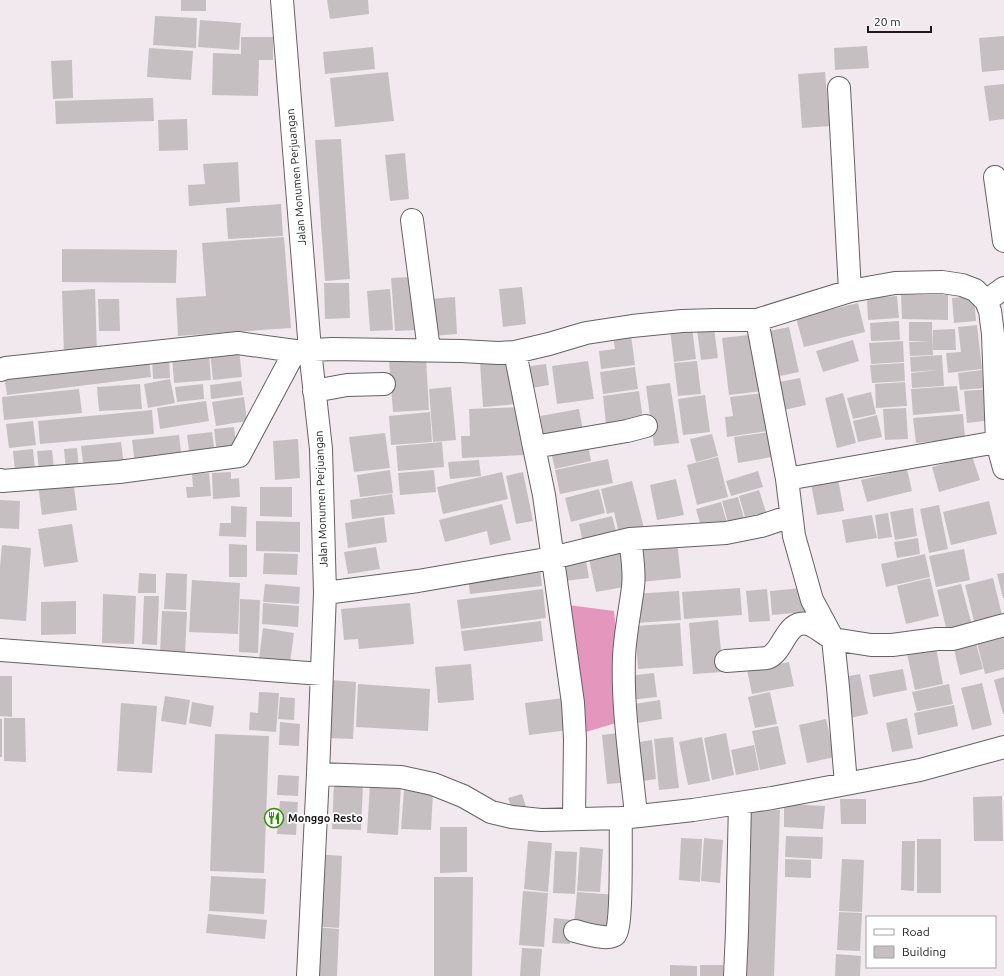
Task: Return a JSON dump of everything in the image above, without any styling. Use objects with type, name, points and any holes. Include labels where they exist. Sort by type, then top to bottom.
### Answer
[{"type":"street","name":"Jalan Monumen Perjuangan","points":[[282,0],[303,350],[314,391],[321,449],[324,593],[318,774],[308,976]]},
{"type":"street","points":[[839,88],[850,291]]},
{"type":"street","points":[[995,177],[1004,241]]},
{"type":"street","points":[[412,220],[429,350]]},
{"type":"street","points":[[0,370],[6,368],[238,343],[303,350],[515,352],[586,333],[632,326],[716,320],[757,320],[850,291],[895,283],[942,282],[962,285],[975,290],[986,301],[990,312],[993,334],[1000,441],[1004,468]]},
{"type":"street","points":[[986,301],[1004,288]]},
{"type":"street","points":[[757,320],[764,364],[787,479],[794,536],[812,600],[833,639],[846,784]]},
{"type":"street","points":[[0,480],[119,472],[239,456],[303,350]]},
{"type":"street","points":[[515,352],[544,495],[573,703],[575,739],[574,818]]},
{"type":"street","points":[[314,391],[347,385],[384,384]]},
{"type":"street","points":[[534,447],[627,431],[646,426]]},
{"type":"street","points":[[787,479],[1000,441]]},
{"type":"street","points":[[324,593],[418,581],[552,558],[630,539],[726,533],[761,526],[792,516]]},
{"type":"street","points":[[575,931],[610,937],[615,935],[618,930],[620,917],[629,816],[624,696],[624,656],[633,586],[630,539]]},
{"type":"street","points":[[726,661],[767,658],[773,656],[777,652],[787,634],[793,627],[799,625],[808,624],[833,639],[871,645],[892,645],[937,639],[953,639],[1004,625]]},
{"type":"street","points":[[0,650],[322,674]]},
{"type":"street","points":[[318,774],[401,777],[433,784],[463,796],[491,812],[512,817],[541,820],[629,816],[740,804],[920,770],[1004,747]]},
{"type":"street","points":[[735,976],[740,804]]},
{"type":"shaded area","points":[[561,604],[614,611],[626,720],[579,734]]},
{"type":"building","points":[[181,0],[206,0],[206,11],[181,11]]},
{"type":"building","points":[[327,0],[368,0],[369,14],[330,19]]},
{"type":"building","points":[[155,16],[197,18],[196,48],[153,45]]},
{"type":"building","points":[[200,20],[241,23],[239,50],[198,47]]},
{"type":"building","points":[[1004,36],[1004,70],[982,72],[979,38]]},
{"type":"building","points":[[241,37],[273,37],[273,60],[259,60],[258,96],[212,95],[213,53],[241,54]]},
{"type":"building","points":[[867,46],[869,68],[835,70],[834,48]]},
{"type":"building","points":[[373,47],[375,69],[325,74],[323,52]]},
{"type":"building","points":[[149,48],[193,51],[191,80],[147,77]]},
{"type":"building","points":[[72,60],[73,98],[53,99],[51,61]]},
{"type":"building","points":[[388,72],[394,121],[335,127],[330,78]]},
{"type":"building","points":[[825,72],[830,126],[802,128],[798,74]]},
{"type":"building","points":[[1004,84],[1004,119],[989,121],[984,86]]},
{"type":"building","points":[[153,98],[154,121],[56,124],[55,101]]},
{"type":"building","points":[[187,119],[188,150],[159,151],[158,120]]},
{"type":"building","points":[[341,139],[350,279],[325,281],[315,140]]},
{"type":"building","points":[[405,153],[409,199],[390,201],[385,155]]},
{"type":"building","points":[[238,162],[240,202],[189,206],[188,185],[205,184],[203,164]]},
{"type":"building","points":[[281,204],[283,236],[228,239],[226,208]]},
{"type":"building","points":[[284,237],[291,328],[178,336],[176,298],[206,296],[202,243]]},
{"type":"building","points":[[62,249],[177,250],[176,283],[62,282]]},
{"type":"building","points":[[412,277],[416,330],[395,331],[391,278]]},
{"type":"building","points":[[324,283],[349,283],[350,318],[325,319]]},
{"type":"building","points":[[522,287],[526,324],[503,327],[499,289]]},
{"type":"building","points":[[95,289],[97,354],[64,355],[62,291]]},
{"type":"building","points":[[390,289],[393,330],[370,331],[367,291]]},
{"type":"building","points":[[901,295],[948,295],[948,320],[902,319]]},
{"type":"building","points":[[897,296],[899,318],[868,320],[867,298]]},
{"type":"building","points":[[974,296],[976,321],[954,323],[952,298]]},
{"type":"building","points":[[455,297],[457,334],[432,336],[430,299]]},
{"type":"building","points":[[98,299],[119,299],[120,331],[99,331]]},
{"type":"building","points":[[858,303],[865,332],[804,347],[796,318]]},
{"type":"building","points":[[899,321],[900,340],[871,341],[870,323]]},
{"type":"building","points":[[909,322],[932,322],[933,355],[910,356],[909,342],[931,341],[909,341]]},
{"type":"building","points":[[977,325],[982,369],[948,373],[946,353],[961,352],[958,327]]},
{"type":"building","points":[[692,327],[696,359],[674,362],[670,330]]},
{"type":"building","points":[[789,327],[799,372],[775,377],[765,332]]},
{"type":"building","points":[[714,328],[718,358],[701,360],[697,330]]},
{"type":"building","points":[[955,329],[956,350],[933,350],[933,330]]},
{"type":"building","points":[[757,334],[763,391],[729,395],[722,338]]},
{"type":"building","points":[[631,335],[635,365],[601,369],[599,351],[615,349],[613,337]]},
{"type":"building","points":[[853,340],[859,361],[823,372],[816,351]]},
{"type":"building","points":[[903,341],[904,362],[871,364],[869,343]]},
{"type":"building","points":[[239,349],[242,377],[213,380],[210,352]]},
{"type":"building","points":[[209,354],[211,380],[174,383],[172,356]]},
{"type":"building","points":[[942,355],[944,386],[912,388],[911,373],[939,370],[911,372],[910,357]]},
{"type":"building","points":[[169,356],[170,378],[153,379],[152,357]]},
{"type":"building","points":[[149,358],[151,377],[7,395],[4,375]]},
{"type":"building","points":[[426,358],[429,410],[393,412],[389,360]]},
{"type":"building","points":[[514,361],[518,404],[483,407],[480,363]]},
{"type":"building","points":[[588,361],[594,399],[557,404],[552,366]]},
{"type":"building","points":[[697,361],[701,394],[678,396],[674,363]]},
{"type":"building","points":[[904,363],[905,381],[872,383],[870,365]]},
{"type":"building","points":[[546,364],[549,385],[526,389],[523,367]]},
{"type":"building","points":[[635,367],[638,389],[603,394],[600,372]]},
{"type":"building","points":[[982,370],[984,388],[960,390],[958,373]]},
{"type":"building","points":[[800,378],[806,405],[780,411],[774,383]]},
{"type":"building","points":[[170,379],[175,403],[148,408],[144,384]]},
{"type":"building","points":[[241,381],[243,395],[211,399],[210,385]]},
{"type":"building","points":[[905,382],[907,406],[876,408],[875,384]]},
{"type":"building","points":[[670,383],[679,443],[654,446],[646,386]]},
{"type":"building","points":[[140,384],[142,409],[99,411],[97,387]]},
{"type":"building","points":[[203,384],[204,399],[177,402],[175,387]]},
{"type":"building","points":[[957,386],[960,411],[913,415],[911,389]]},
{"type":"building","points":[[451,387],[456,440],[433,442],[429,389]]},
{"type":"building","points":[[79,389],[82,413],[4,420],[2,397]]},
{"type":"building","points":[[990,389],[993,420],[967,423],[964,391]]},
{"type":"building","points":[[639,391],[643,420],[606,424],[603,396]]},
{"type":"building","points":[[871,392],[876,414],[853,419],[847,398]]},
{"type":"building","points":[[763,393],[768,431],[727,437],[725,417],[733,416],[730,397]]},
{"type":"building","points":[[843,393],[856,443],[837,448],[825,398]]},
{"type":"building","points":[[705,395],[710,432],[683,435],[678,399]]},
{"type":"building","points":[[244,397],[247,421],[216,426],[212,402]]},
{"type":"building","points":[[206,401],[209,421],[160,429],[157,408]]},
{"type":"building","points":[[523,407],[525,455],[462,458],[461,436],[470,436],[469,409]]},
{"type":"building","points":[[906,408],[908,439],[885,440],[883,409]]},
{"type":"building","points":[[579,409],[584,436],[545,443],[540,416]]},
{"type":"building","points":[[152,410],[154,434],[40,444],[38,421]]},
{"type":"building","points":[[430,412],[432,442],[391,445],[389,416]]},
{"type":"building","points":[[963,414],[965,438],[916,443],[913,418]]},
{"type":"building","points":[[877,415],[882,437],[858,442],[853,421]]},
{"type":"building","points":[[33,421],[36,445],[9,448],[6,424]]},
{"type":"building","points":[[234,427],[237,451],[217,454],[214,429]]},
{"type":"building","points":[[212,432],[215,454],[190,458],[187,435]]},
{"type":"building","points":[[769,432],[772,457],[738,463],[734,437]]},
{"type":"building","points":[[385,433],[390,468],[354,472],[349,437]]},
{"type":"building","points":[[712,434],[718,456],[696,462],[690,439]]},
{"type":"building","points":[[179,435],[182,460],[135,465],[132,440]]},
{"type":"building","points":[[298,439],[300,478],[275,480],[273,441]]},
{"type":"building","points":[[587,440],[591,461],[555,469],[550,448]]},
{"type":"building","points":[[121,442],[124,466],[84,470],[81,446]]},
{"type":"building","points":[[442,442],[444,467],[398,471],[396,446]]},
{"type":"building","points":[[77,448],[79,469],[66,470],[64,449]]},
{"type":"building","points":[[33,449],[35,469],[15,471],[13,451]]},
{"type":"building","points":[[52,450],[54,469],[39,470],[37,451]]},
{"type":"building","points":[[972,456],[980,480],[939,492],[932,467]]},
{"type":"building","points":[[718,457],[728,497],[697,505],[687,465]]},
{"type":"building","points":[[608,459],[613,483],[560,494],[555,470]]},
{"type":"building","points":[[479,460],[481,476],[450,479],[448,462]]},
{"type":"building","points":[[907,469],[912,491],[867,502],[861,480]]},
{"type":"building","points":[[390,470],[393,493],[360,497],[357,475]]},
{"type":"building","points":[[434,470],[436,492],[400,495],[398,473]]},
{"type":"building","points":[[758,471],[763,487],[731,496],[726,481]]},
{"type":"building","points":[[231,472],[231,479],[239,478],[240,497],[213,499],[212,473]]},
{"type":"building","points":[[502,472],[508,499],[443,514],[437,487]]},
{"type":"building","points":[[523,472],[533,521],[516,524],[506,476]]},
{"type":"building","points":[[209,473],[211,496],[187,498],[186,487],[193,487],[192,474]]},
{"type":"building","points":[[73,479],[77,510],[42,515],[38,484]]},
{"type":"building","points":[[676,479],[684,515],[657,520],[650,485]]},
{"type":"building","points":[[838,479],[844,511],[817,515],[811,484]]},
{"type":"building","points":[[632,481],[644,528],[619,534],[614,512],[607,514],[601,489]]},
{"type":"building","points":[[260,487],[292,487],[292,517],[260,516]]},
{"type":"building","points":[[599,489],[605,513],[571,522],[565,498]]},
{"type":"building","points":[[759,490],[766,512],[745,517],[739,496]]},
{"type":"building","points":[[392,494],[395,514],[352,519],[350,500]]},
{"type":"building","points":[[738,497],[744,518],[728,523],[722,501]]},
{"type":"building","points":[[0,500],[20,501],[19,529],[0,528]]},
{"type":"building","points":[[989,501],[997,534],[951,545],[943,512]]},
{"type":"building","points":[[721,502],[727,523],[702,530],[696,509]]},
{"type":"building","points":[[502,504],[511,540],[490,545],[487,531],[445,542],[439,520]]},
{"type":"building","points":[[939,505],[948,549],[929,553],[920,509]]},
{"type":"building","points":[[231,506],[247,507],[246,537],[219,536],[220,523],[231,523]]},
{"type":"building","points":[[913,508],[917,536],[895,540],[890,512]]},
{"type":"building","points":[[888,513],[892,537],[878,539],[875,515]]},
{"type":"building","points":[[872,515],[877,538],[846,543],[842,520]]},
{"type":"building","points":[[612,516],[617,535],[583,543],[579,524]]},
{"type":"building","points":[[384,517],[387,542],[348,548],[345,523]]},
{"type":"building","points":[[256,521],[300,522],[300,552],[256,551]]},
{"type":"building","points":[[72,524],[78,562],[44,567],[38,529]]},
{"type":"building","points":[[918,538],[920,554],[897,558],[894,542]]},
{"type":"building","points":[[677,540],[681,578],[641,582],[637,545]]},
{"type":"building","points":[[229,544],[247,545],[247,577],[229,577]]},
{"type":"building","points":[[2,545],[31,548],[26,621],[0,619],[0,567]]},
{"type":"building","points":[[376,547],[380,569],[348,574],[344,552]]},
{"type":"building","points":[[621,547],[629,586],[596,592],[588,554]]},
{"type":"building","points":[[964,549],[970,580],[936,587],[929,556]]},
{"type":"building","points":[[264,553],[298,554],[297,575],[263,574]]},
{"type":"building","points":[[925,554],[930,577],[886,587],[881,564]]},
{"type":"building","points":[[585,555],[589,578],[565,581],[562,559]]},
{"type":"building","points":[[540,570],[542,586],[470,594],[468,577]]},
{"type":"building","points":[[139,573],[156,574],[156,593],[138,593]]},
{"type":"building","points":[[166,573],[187,574],[186,610],[164,609]]},
{"type":"building","points":[[1004,573],[1004,598],[1003,598],[997,574]]},
{"type":"building","points":[[930,578],[939,616],[906,624],[897,586]]},
{"type":"building","points":[[993,578],[1004,623],[976,629],[965,585]]},
{"type":"building","points":[[192,580],[240,583],[238,634],[189,632]]},
{"type":"building","points":[[265,584],[300,587],[299,604],[263,602]]},
{"type":"building","points":[[961,584],[973,629],[948,636],[937,590]]},
{"type":"building","points":[[740,588],[742,615],[684,619],[682,592]]},
{"type":"building","points":[[803,588],[805,612],[772,615],[770,591]]},
{"type":"building","points":[[543,589],[546,618],[461,629],[457,600]]},
{"type":"building","points":[[767,589],[770,621],[749,622],[746,591]]},
{"type":"building","points":[[679,591],[681,620],[636,623],[634,594]]},
{"type":"building","points":[[103,594],[136,596],[134,644],[102,643]]},
{"type":"building","points":[[144,596],[159,596],[157,645],[142,644]]},
{"type":"building","points":[[240,599],[260,600],[258,653],[239,652]]},
{"type":"building","points":[[76,601],[76,634],[41,635],[41,602]]},
{"type":"building","points":[[263,603],[299,606],[298,627],[262,624]]},
{"type":"building","points":[[410,603],[414,644],[359,649],[358,639],[344,640],[341,609]]},
{"type":"building","points":[[162,611],[187,612],[185,654],[160,653]]},
{"type":"building","points":[[718,620],[723,672],[693,674],[689,623]]},
{"type":"building","points":[[541,621],[543,641],[464,651],[461,631]]},
{"type":"building","points":[[680,623],[683,666],[638,669],[635,626]]},
{"type":"building","points":[[263,628],[294,633],[290,663],[259,659]]},
{"type":"building","points":[[1004,628],[1004,669],[985,674],[975,635]]},
{"type":"building","points":[[974,636],[983,669],[960,675],[952,641]]},
{"type":"building","points":[[936,648],[943,684],[915,690],[907,654]]},
{"type":"building","points":[[789,662],[794,686],[752,694],[747,670]]},
{"type":"building","points":[[471,664],[474,700],[438,703],[435,667]]},
{"type":"building","points":[[903,669],[907,690],[873,697],[869,675]]},
{"type":"building","points":[[654,673],[657,697],[630,700],[627,676]]},
{"type":"building","points":[[860,674],[868,714],[846,719],[838,678]]},
{"type":"building","points":[[0,676],[12,676],[12,717],[0,716]]},
{"type":"building","points":[[1004,677],[1004,714],[1003,714],[994,680]]},
{"type":"building","points":[[331,680],[356,682],[353,739],[328,738]]},
{"type":"building","points":[[982,683],[992,725],[972,730],[961,688]]},
{"type":"building","points":[[358,684],[430,689],[428,731],[356,727]]},
{"type":"building","points":[[949,684],[953,704],[917,711],[912,692]]},
{"type":"building","points":[[259,692],[279,693],[276,732],[249,730],[250,712],[258,713]]},
{"type":"building","points":[[770,692],[777,724],[755,728],[748,697]]},
{"type":"building","points":[[165,696],[190,700],[186,725],[161,721]]},
{"type":"building","points":[[280,697],[295,698],[294,720],[278,719]]},
{"type":"building","points":[[564,698],[569,730],[529,735],[525,703]]},
{"type":"building","points":[[660,700],[662,719],[631,724],[628,705]]},
{"type":"building","points":[[192,702],[214,706],[211,727],[189,723]]},
{"type":"building","points":[[121,703],[157,706],[152,773],[117,771]]},
{"type":"building","points":[[954,705],[958,726],[918,735],[914,713]]},
{"type":"building","points":[[4,718],[25,718],[26,762],[4,761]]},
{"type":"building","points":[[907,718],[913,748],[892,752],[886,723]]},
{"type":"building","points":[[0,719],[2,719],[2,757],[0,757]]},
{"type":"building","points":[[826,719],[835,757],[807,763],[799,725]]},
{"type":"building","points":[[280,722],[300,724],[299,746],[279,745]]},
{"type":"building","points":[[778,726],[786,764],[760,770],[752,731]]},
{"type":"building","points":[[627,732],[633,782],[607,784],[602,735]]},
{"type":"building","points":[[726,733],[734,775],[712,780],[704,738]]},
{"type":"building","points":[[215,734],[269,736],[264,873],[210,871]]},
{"type":"building","points":[[673,737],[679,788],[659,790],[654,739]]},
{"type":"building","points":[[702,737],[710,781],[688,785],[679,742]]},
{"type":"building","points":[[652,740],[656,779],[643,781],[639,742]]},
{"type":"building","points":[[754,745],[759,770],[736,775],[731,750]]},
{"type":"building","points":[[278,775],[299,776],[298,796],[277,795]]},
{"type":"building","points":[[334,782],[363,784],[361,830],[332,829]]},
{"type":"building","points":[[370,784],[401,786],[398,835],[367,833]]},
{"type":"building","points":[[404,790],[433,792],[431,830],[401,829]]},
{"type":"building","points":[[522,794],[526,807],[513,811],[508,798]]},
{"type":"building","points":[[1002,796],[1003,841],[974,841],[973,797]]},
{"type":"building","points":[[840,799],[866,799],[866,824],[841,824]]},
{"type":"building","points":[[280,801],[298,802],[296,835],[277,834]]},
{"type":"building","points":[[784,804],[825,806],[823,829],[784,827]]},
{"type":"building","points":[[748,809],[780,810],[774,976],[742,976]]},
{"type":"building","points":[[440,827],[467,827],[467,872],[440,873]]},
{"type":"building","points":[[786,836],[823,837],[822,859],[785,857]]},
{"type":"building","points":[[681,838],[702,839],[700,882],[679,880]]},
{"type":"building","points":[[704,838],[723,840],[720,883],[701,881]]},
{"type":"building","points":[[917,839],[941,839],[941,893],[917,893]]},
{"type":"building","points":[[528,841],[552,843],[548,892],[524,889]]},
{"type":"building","points":[[902,841],[915,841],[914,891],[901,890]]},
{"type":"building","points":[[580,847],[603,849],[600,892],[577,891]]},
{"type":"building","points":[[555,851],[577,852],[575,894],[553,893]]},
{"type":"building","points":[[317,854],[342,856],[339,928],[313,926]]},
{"type":"building","points":[[785,859],[811,860],[811,878],[785,877]]},
{"type":"building","points":[[842,859],[864,860],[862,912],[839,911]]},
{"type":"building","points":[[211,876],[266,879],[264,914],[209,911]]},
{"type":"building","points":[[434,877],[473,877],[472,976],[434,976]]},
{"type":"building","points":[[523,891],[548,893],[544,947],[519,945]]},
{"type":"building","points":[[577,892],[617,895],[615,927],[574,924]]},
{"type":"building","points":[[839,912],[862,913],[860,951],[837,950]]},
{"type":"building","points":[[208,914],[267,920],[265,939],[206,933]]},
{"type":"building","points":[[554,918],[572,920],[570,944],[552,943]]},
{"type":"building","points":[[314,927],[339,929],[337,976],[311,976]]},
{"type":"building","points":[[522,948],[542,949],[540,976],[520,976]]},
{"type":"building","points":[[836,954],[861,956],[860,976],[835,976]]},
{"type":"building","points":[[670,965],[697,966],[697,976],[670,976]]},
{"type":"building","points":[[700,965],[723,965],[723,976],[700,976]]},
{"type":"place","name":"Monggo Resto","points":[[274,818]]}]
